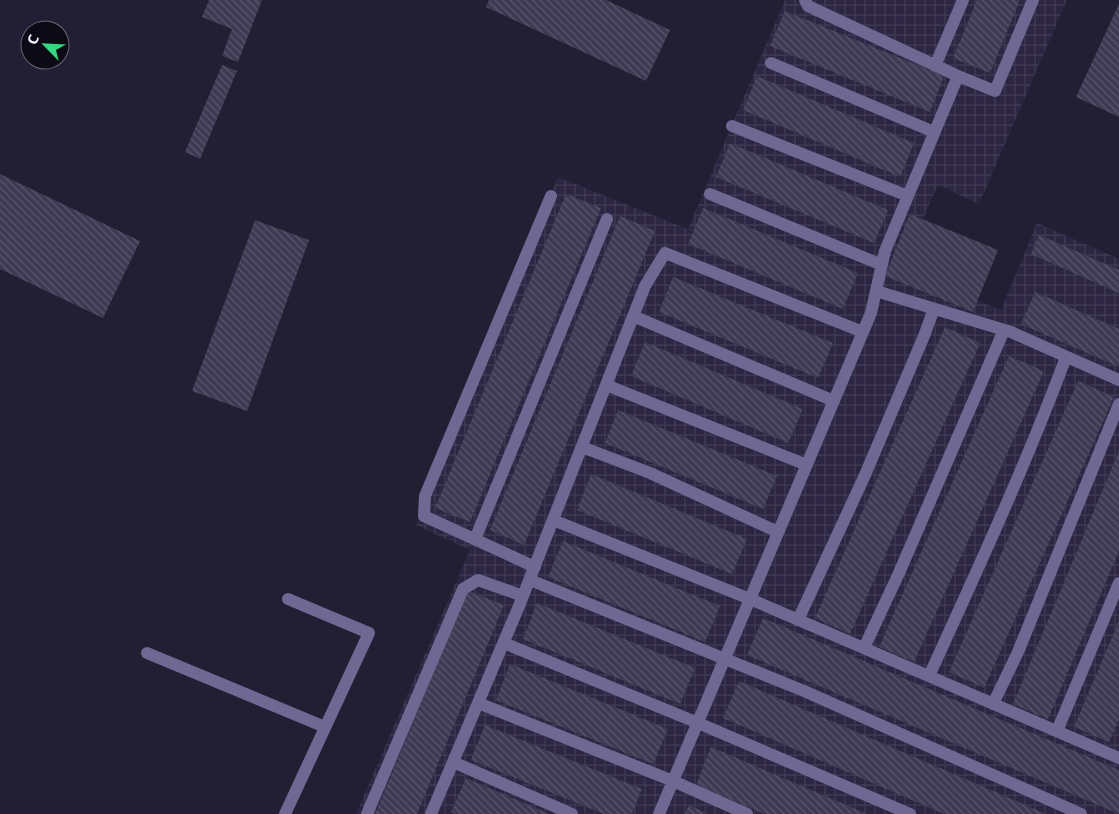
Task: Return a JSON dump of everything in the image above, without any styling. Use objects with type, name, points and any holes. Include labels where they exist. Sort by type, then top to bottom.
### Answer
[{"type":"lane","points":[[806,0],[808,6],[935,66],[995,91],[1033,0]]},
{"type":"lane","points":[[935,66],[963,0]]},
{"type":"lane","points":[[771,63],[934,132]]},
{"type":"lane","points":[[659,814],[871,313],[885,251],[958,76]]},
{"type":"lane","points":[[732,126],[908,196]]},
{"type":"lane","points":[[710,194],[882,265]]},
{"type":"lane","points":[[535,567],[424,516],[425,496],[551,196]]},
{"type":"lane","points":[[474,539],[607,219]]},
{"type":"lane","points":[[431,814],[530,580],[645,286],[665,253],[863,332]]},
{"type":"lane","points":[[876,291],[1004,330],[1119,380]]},
{"type":"lane","points":[[798,620],[865,474],[934,309]]},
{"type":"lane","points":[[633,316],[834,401]]},
{"type":"lane","points":[[864,648],[899,573],[1004,330]]},
{"type":"lane","points":[[929,676],[983,557],[1052,395],[1066,356]]},
{"type":"lane","points":[[606,386],[807,466]]},
{"type":"lane","points":[[993,704],[1022,644],[1119,404]]},
{"type":"lane","points":[[582,447],[650,473],[778,532]]},
{"type":"lane","points":[[553,520],[750,599],[1119,758]]},
{"type":"lane","points":[[367,814],[463,588],[478,580],[523,596]]},
{"type":"lane","points":[[530,580],[804,691],[1081,814]]},
{"type":"lane","points":[[1057,732],[1119,583]]},
{"type":"lane","points":[[285,814],[369,633],[288,598]]},
{"type":"lane","points":[[504,642],[910,814]]},
{"type":"lane","points":[[147,653],[325,728]]},
{"type":"lane","points":[[478,703],[673,781],[747,814]]},
{"type":"lane","points":[[453,762],[572,814]]},
{"type":"shaded area","points":[[785,0],[1067,0],[979,204],[938,185],[901,270],[1001,310],[1037,223],[1119,259],[1119,814],[356,814],[470,550],[416,525],[558,177],[688,229]]},
{"type":"building","points":[[209,0],[262,0],[238,62],[222,56],[232,29],[202,17]]},
{"type":"building","points":[[489,0],[606,0],[670,30],[646,81],[486,7]]},
{"type":"building","points":[[977,0],[1020,0],[990,73],[953,58]]},
{"type":"building","points":[[1119,4],[1119,117],[1076,97]]},
{"type":"building","points":[[785,11],[944,76],[930,112],[770,46]]},
{"type":"building","points":[[222,65],[237,71],[200,159],[185,152]]},
{"type":"building","points":[[757,76],[914,143],[900,177],[743,110]]},
{"type":"building","points":[[730,143],[888,210],[874,243],[716,177]]},
{"type":"building","points":[[0,174],[140,241],[103,318],[0,269]]},
{"type":"building","points":[[566,194],[601,208],[470,522],[435,508]]},
{"type":"building","points":[[703,208],[858,273],[843,309],[688,244]]},
{"type":"building","points":[[910,214],[998,250],[973,312],[885,276]]},
{"type":"building","points":[[620,216],[655,231],[524,545],[490,530]]},
{"type":"building","points":[[255,220],[309,240],[247,411],[192,391]]},
{"type":"building","points":[[1039,235],[1119,270],[1119,293],[1031,254]]},
{"type":"building","points":[[673,277],[833,343],[818,378],[659,312]]},
{"type":"building","points":[[1035,292],[1119,329],[1119,367],[1021,324]]},
{"type":"building","points":[[945,327],[980,343],[850,634],[815,618]]},
{"type":"building","points":[[645,342],[803,409],[788,443],[631,376]]},
{"type":"building","points":[[1009,356],[1044,371],[914,662],[879,647]]},
{"type":"building","points":[[1078,381],[1114,397],[984,688],[949,672]]},
{"type":"building","points":[[618,410],[777,476],[763,509],[605,443]]},
{"type":"building","points":[[1119,451],[1119,551],[1048,719],[1013,704]]},
{"type":"building","points":[[591,474],[747,539],[732,574],[577,510]]},
{"type":"building","points":[[563,541],[720,606],[705,642],[548,577]]},
{"type":"building","points":[[468,591],[504,605],[417,814],[375,814]]},
{"type":"building","points":[[537,603],[695,668],[680,704],[523,639]]},
{"type":"building","points":[[763,618],[1119,770],[1119,814],[747,655]]},
{"type":"building","points":[[1119,621],[1119,719],[1109,742],[1074,727]]},
{"type":"building","points":[[510,664],[668,729],[653,764],[496,700]]},
{"type":"building","points":[[739,681],[1046,814],[944,814],[723,718]]},
{"type":"building","points":[[485,725],[642,789],[632,814],[604,814],[471,760]]},
{"type":"building","points":[[711,747],[867,814],[764,814],[696,785]]},
{"type":"building","points":[[466,778],[549,814],[455,814],[451,812]]},
{"type":"building","points":[[689,805],[708,814],[685,814]]}]
